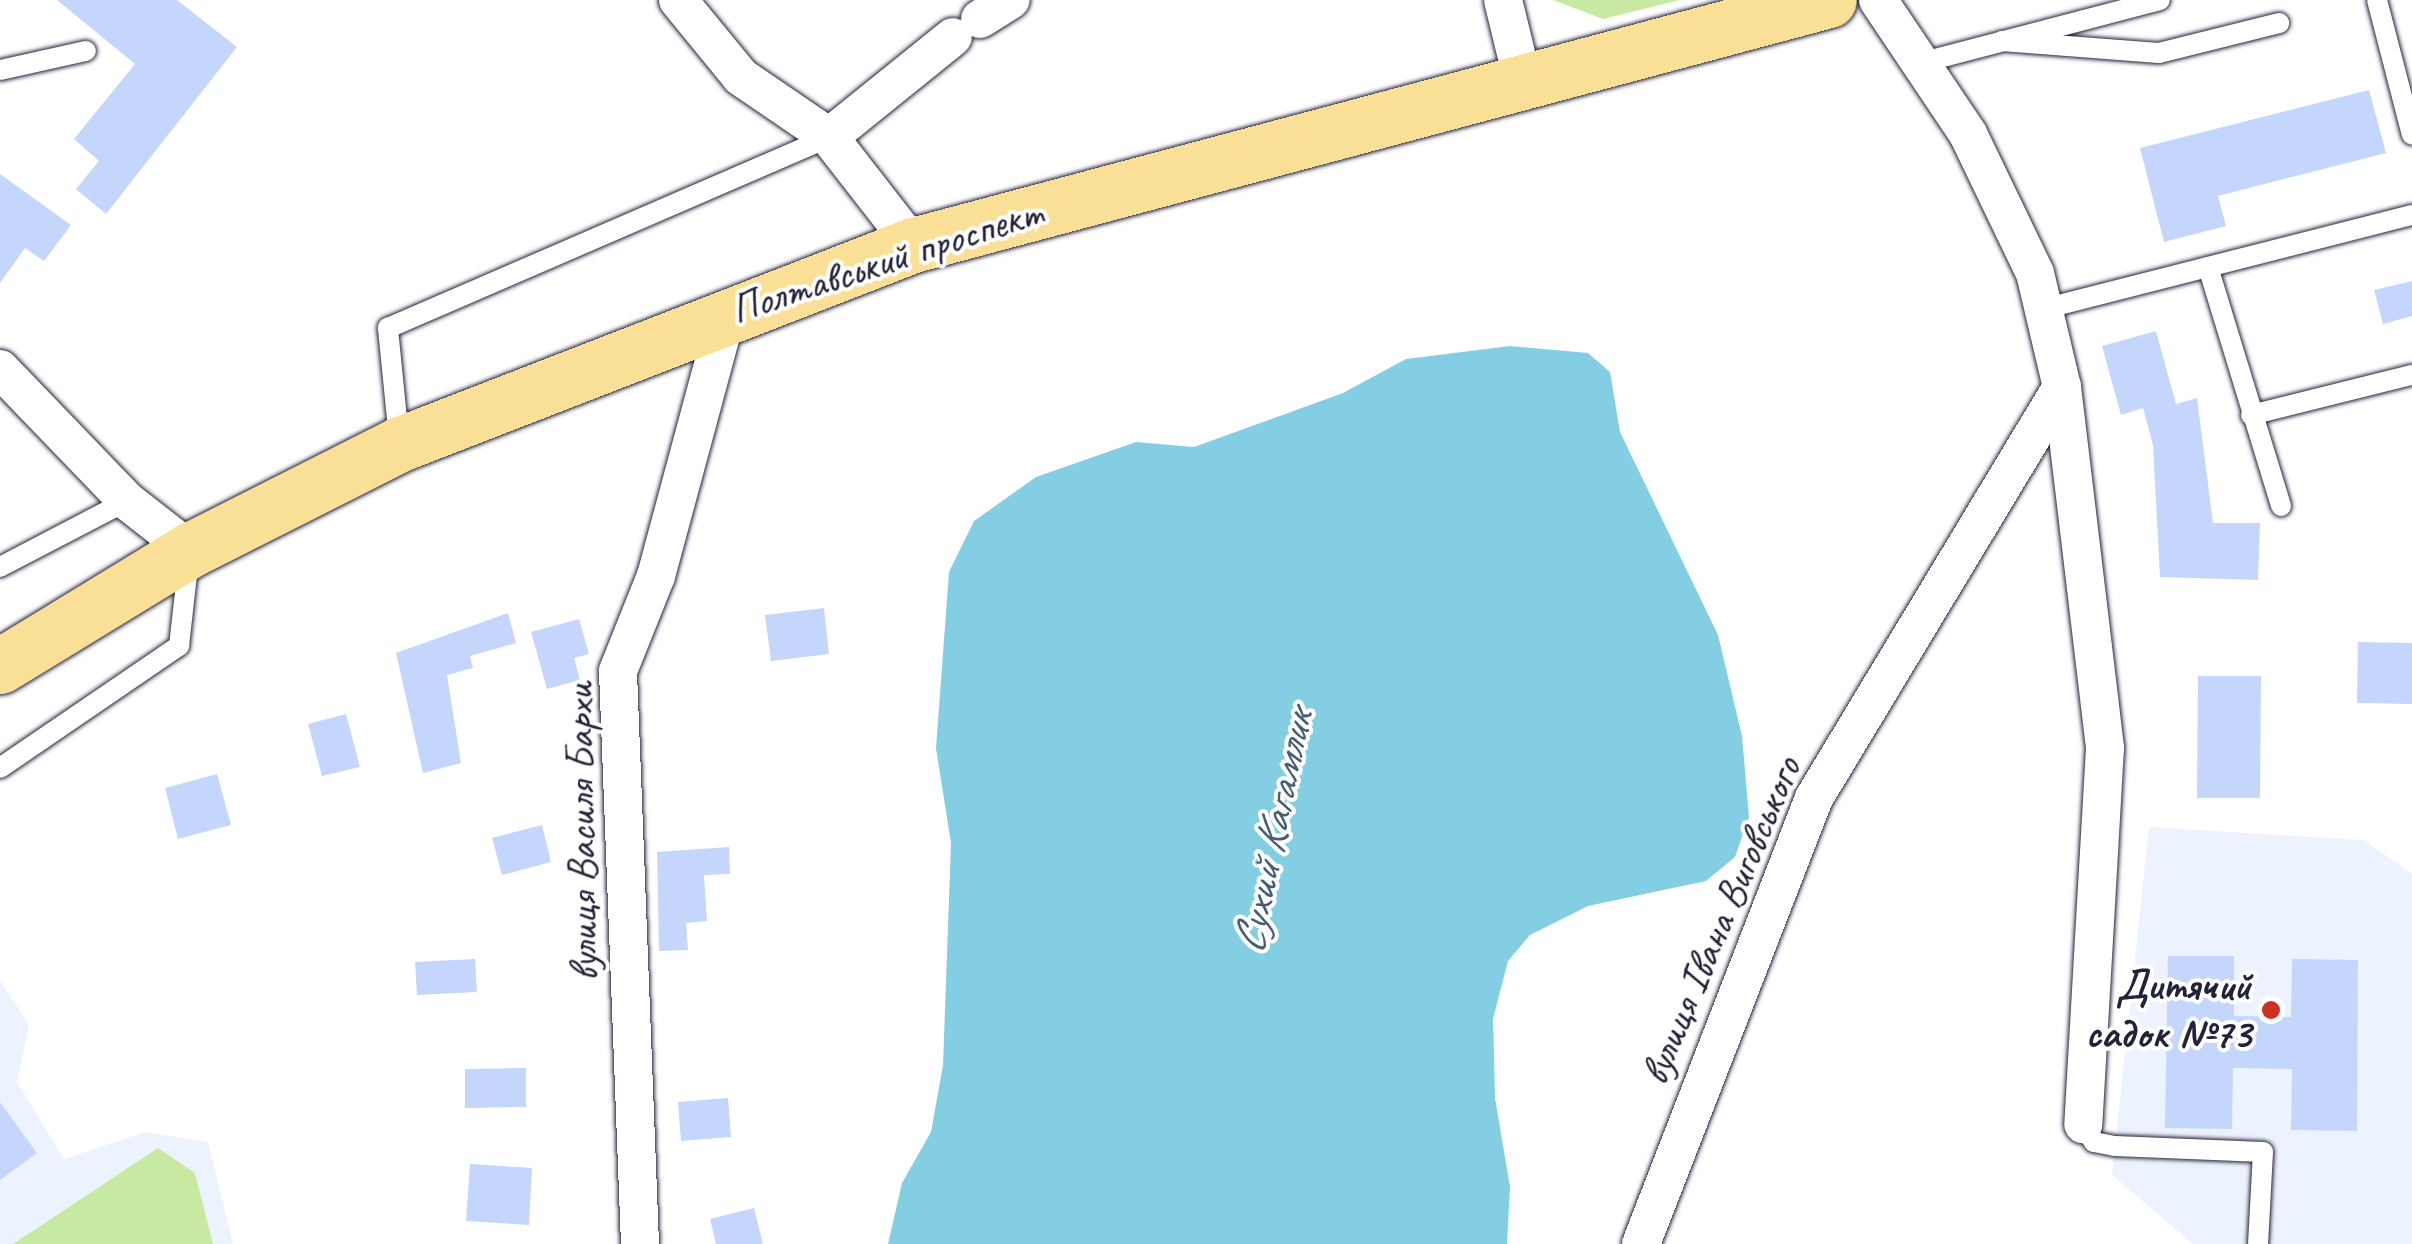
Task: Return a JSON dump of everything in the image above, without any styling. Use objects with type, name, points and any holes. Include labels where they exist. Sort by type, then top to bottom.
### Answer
[{"type":"highway","name":"Полтавський проспект","points":[[0,666],[190,550],[400,444],[727,312],[912,245],[1522,78],[1829,0]]},
{"type":"street","points":[[678,0],[741,77],[830,137],[912,245]]},
{"type":"street","points":[[1503,0],[1522,78]]},
{"type":"street","points":[[1878,0],[1968,134],[2035,273],[2062,386],[2105,748],[2083,1124]]},
{"type":"street","points":[[830,137],[981,19]]},
{"type":"street","name":"вулиця Василя Бархи","points":[[640,1244],[618,671],[656,576],[727,312]]},
{"type":"street","points":[[0,370],[127,502],[190,550]]},
{"type":"street","name":"вулиця Івана Виговського","points":[[1641,1244],[1814,798],[2062,386]]},
{"type":"lane","points":[[1920,63],[2160,0]]},
{"type":"lane","points":[[2377,0],[2412,136]]},
{"type":"lane","points":[[2002,42],[2158,53],[2279,24]]},
{"type":"lane","points":[[0,70],[86,51]]},
{"type":"lane","points":[[400,444],[388,328],[830,137]]},
{"type":"lane","points":[[2044,309],[2412,215]]},
{"type":"lane","points":[[2208,267],[2282,506]]},
{"type":"lane","points":[[2251,415],[2412,375]]},
{"type":"lane","points":[[0,567],[127,502]]},
{"type":"lane","points":[[0,768],[180,646],[190,550]]},
{"type":"lane","points":[[2083,1124],[2094,1142],[2116,1146],[2263,1152],[2258,1244]]},
{"type":"shaded area","name":"Дитячий садок №73","points":[[2149,827],[2364,840],[2412,874],[2412,1244],[2193,1244],[2112,1175]]},
{"type":"shaded area","points":[[0,980],[29,1025],[17,1082],[64,1159],[145,1132],[208,1142],[233,1244],[0,1244]]},
{"type":"green space","points":[[1553,0],[1680,0],[1603,19]]},
{"type":"green space","points":[[158,1148],[195,1173],[213,1244],[13,1244]]},
{"type":"water","name":"Сухий Кагамлик","points":[[1510,346],[1588,353],[1610,372],[1620,432],[1718,635],[1742,736],[1749,817],[1735,857],[1706,881],[1588,906],[1530,935],[1508,961],[1493,1019],[1495,1098],[1510,1187],[1507,1244],[888,1244],[902,1183],[931,1132],[943,1065],[951,843],[936,748],[949,572],[974,521],[1036,477],[1136,442],[1194,447],[1343,393],[1406,359]]},
{"type":"building","points":[[57,0],[177,0],[237,47],[106,214],[76,189],[99,161],[74,139],[135,64]]},
{"type":"building","points":[[2369,90],[2386,153],[2218,196],[2226,226],[2164,242],[2140,148]]},
{"type":"building","points":[[0,174],[71,225],[44,261],[25,248],[0,283]]},
{"type":"building","points":[[2412,281],[2412,316],[2383,324],[2374,290]]},
{"type":"building","points":[[2156,331],[2176,404],[2197,398],[2213,523],[2260,523],[2258,580],[2160,577],[2153,445],[2143,408],[2121,415],[2102,346]]},
{"type":"building","points":[[824,608],[829,654],[771,661],[765,615]]},
{"type":"building","points":[[508,613],[516,643],[470,656],[473,668],[447,675],[461,763],[423,773],[396,653]]},
{"type":"building","points":[[579,619],[589,654],[574,658],[580,680],[547,689],[531,632]]},
{"type":"building","points":[[2358,642],[2412,643],[2412,704],[2357,703]]},
{"type":"building","points":[[2198,676],[2261,676],[2260,798],[2197,798]]},
{"type":"building","points":[[346,714],[360,767],[322,776],[308,724]]},
{"type":"building","points":[[217,774],[231,825],[178,839],[165,788]]},
{"type":"building","points":[[542,825],[551,862],[502,875],[492,838]]},
{"type":"building","points":[[729,847],[730,874],[704,875],[707,921],[686,923],[688,950],[659,951],[657,852]]},
{"type":"building","points":[[2168,956],[2234,956],[2234,1016],[2291,1017],[2292,959],[2358,960],[2357,1131],[2291,1130],[2292,1069],[2233,1068],[2232,1129],[2165,1128]]},
{"type":"building","points":[[475,959],[477,992],[417,995],[415,962]]},
{"type":"building","points":[[526,1068],[526,1107],[465,1108],[465,1069]]},
{"type":"building","points":[[728,1098],[731,1137],[681,1141],[678,1102]]},
{"type":"building","points":[[0,1102],[37,1153],[0,1180]]},
{"type":"building","points":[[470,1164],[532,1168],[529,1225],[466,1221]]},
{"type":"building","points":[[754,1208],[763,1244],[716,1244],[710,1219]]},
{"type":"place","name":"Дитячий садок №73","points":[[2271,1010]]}]
